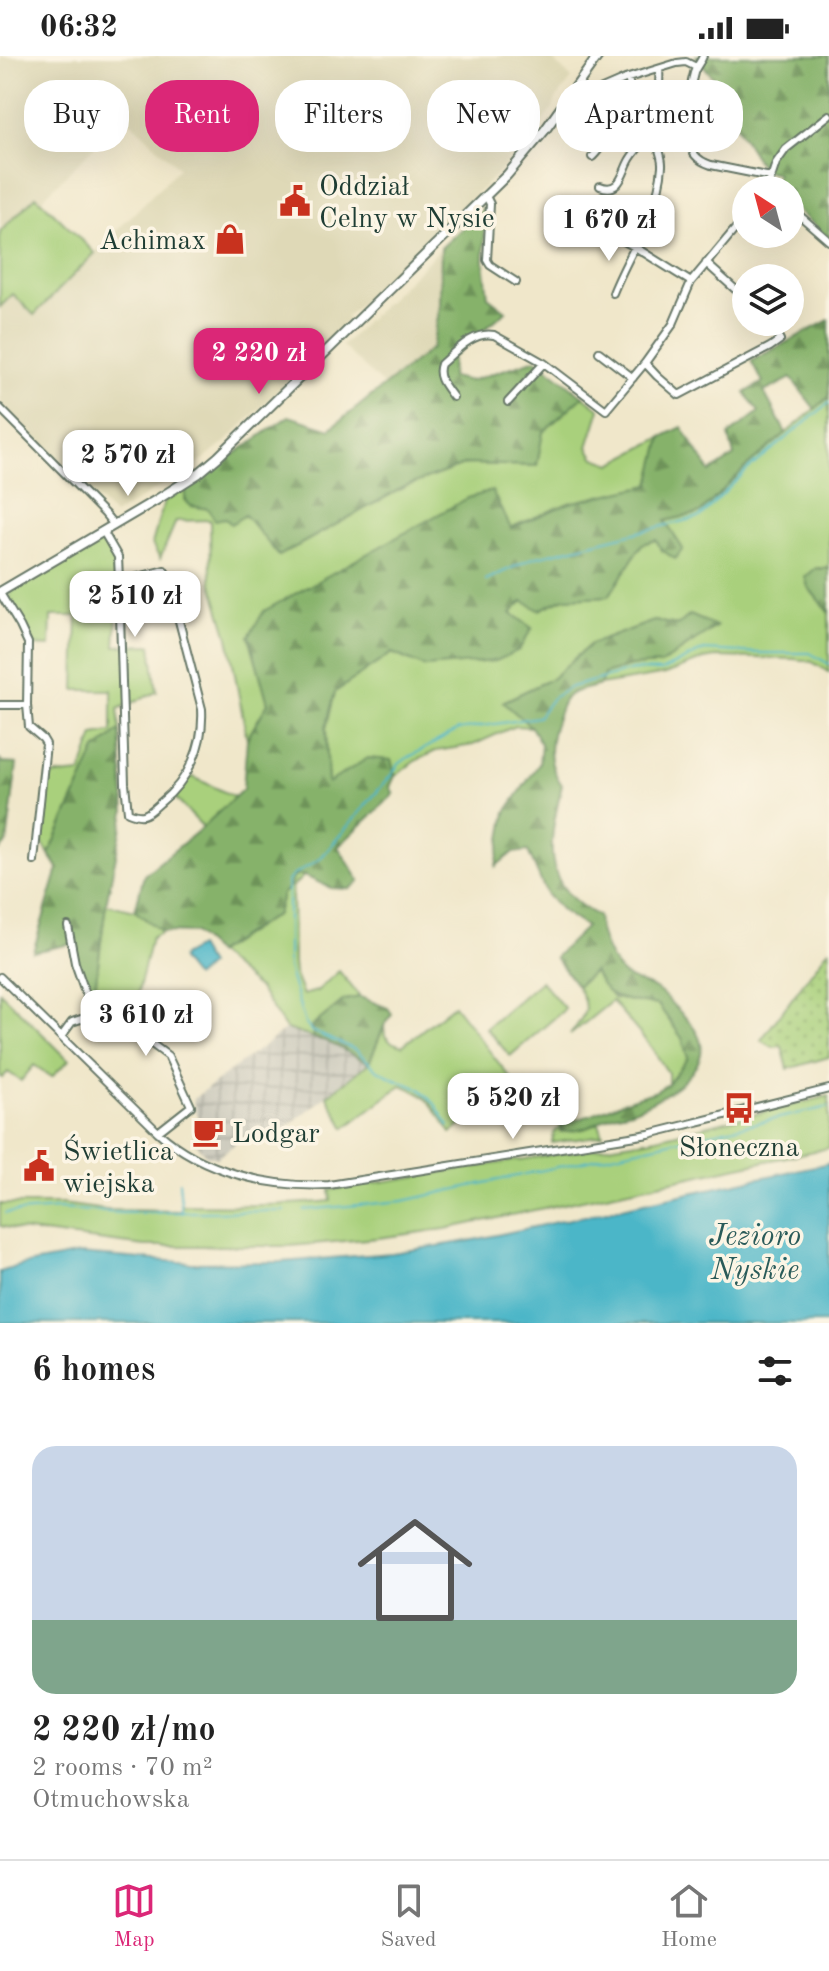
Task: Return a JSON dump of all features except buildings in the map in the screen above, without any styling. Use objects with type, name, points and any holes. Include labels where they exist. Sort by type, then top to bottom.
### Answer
[{"type":"main road","points":[[581,80],[598,56]]},
{"type":"main road","points":[[0,592],[187,481],[218,457],[486,196],[535,143],[556,115]]},
{"type":"street","points":[[703,56],[696,67],[692,84],[691,147],[696,156],[711,165],[766,176]]},
{"type":"street","points":[[623,80],[686,62],[696,67]]},
{"type":"street","points":[[659,69],[659,80]]},
{"type":"street","points":[[592,157],[627,105],[630,91],[628,78]]},
{"type":"street","points":[[771,176],[786,149],[829,115]]},
{"type":"street","points":[[600,186],[605,189],[619,183],[636,152]]},
{"type":"street","points":[[613,293],[655,199],[663,164],[660,152]]},
{"type":"street","points":[[486,196],[490,204],[487,260],[516,282]]},
{"type":"street","points":[[554,203],[691,282]]},
{"type":"street","points":[[804,219],[829,241]]},
{"type":"street","points":[[453,397],[440,378],[441,364],[475,336],[486,334],[494,335],[544,363],[606,410],[673,324],[691,282],[732,232]]},
{"type":"street","points":[[706,263],[732,286]]},
{"type":"street","points":[[645,363],[679,395],[770,347],[780,340],[778,336]]},
{"type":"street","points":[[599,352],[633,378]]},
{"type":"street","points":[[508,402],[544,363]]},
{"type":"street","points":[[0,408],[114,525]]},
{"type":"street","points":[[103,531],[118,557],[125,784],[128,812],[139,816],[154,808],[181,783],[200,744],[202,709],[172,590],[164,570],[119,580]]},
{"type":"street","points":[[0,592],[28,643],[29,727],[46,744],[34,861]]},
{"type":"street","points":[[0,705],[27,705]]},
{"type":"street","points":[[68,926],[75,963],[96,1023]]},
{"type":"street","points":[[0,977],[158,1132],[213,1167],[271,1181],[329,1185],[636,1136],[829,1089]]},
{"type":"street","points":[[61,1037],[76,1020],[96,1023],[141,1036],[168,1056],[191,1106],[158,1132]]},
{"type":"shaded area","points":[[0,56],[549,56],[572,79],[556,80],[553,109],[540,124],[540,80],[427,80],[427,152],[517,152],[386,283],[346,317],[348,320],[228,440],[189,471],[114,515],[0,402],[0,307],[13,294],[34,314],[179,168],[162,152],[259,152],[259,80],[145,80],[145,135],[129,120],[129,80],[24,80],[24,152],[89,152],[41,200],[36,196],[0,232]]},
{"type":"shaded area","points":[[441,248],[440,306],[432,348],[385,387],[342,346]]},
{"type":"shaded area","points":[[286,1029],[326,1041],[369,1063],[270,1140],[259,1125],[217,1158],[206,1156],[192,1138],[199,1133],[193,1124],[200,1119],[193,1099]]},
{"type":"green space","points":[[696,56],[829,56],[829,238],[804,216],[804,176],[776,176],[777,173],[763,170],[743,137],[743,80],[715,80]]},
{"type":"green space","points":[[36,196],[95,253],[34,315],[13,294],[0,307],[0,232]]},
{"type":"green space","points":[[486,206],[484,261],[488,297],[506,311],[452,357],[451,377],[470,381],[536,359],[583,396],[543,432],[537,466],[466,464],[404,487],[279,556],[245,515],[231,524],[225,518],[215,520],[208,509],[191,506],[185,500],[186,488],[289,416],[330,429],[432,348],[440,306],[441,248]]},
{"type":"green space","points":[[829,320],[829,397],[815,409],[791,378],[764,392],[786,433],[700,513],[665,521],[683,549],[675,559],[662,550],[656,540],[642,544],[609,596],[565,598],[539,610],[523,601],[511,613],[532,628],[519,650],[496,661],[425,667],[392,653],[335,692],[326,728],[328,783],[368,758],[391,760],[395,776],[390,787],[394,794],[338,847],[360,881],[350,889],[331,888],[297,875],[282,894],[277,914],[216,953],[194,933],[162,932],[135,911],[144,875],[203,827],[243,789],[247,739],[268,703],[249,636],[264,611],[468,498],[492,491],[511,528],[569,503],[650,485],[662,437],[682,427],[710,472],[734,456],[729,435],[759,412],[745,393],[763,382],[751,361],[804,336],[804,333]]},
{"type":"green space","points":[[583,396],[600,409],[588,447],[595,458],[612,464],[662,437],[650,485],[569,503],[249,636],[268,703],[247,739],[228,637],[211,581],[210,520],[176,521],[160,559],[152,544],[164,502],[186,488],[185,500],[245,514],[279,556],[404,487],[467,464],[536,466],[543,432]]},
{"type":"green space","points":[[829,397],[829,568],[816,568],[808,587],[829,613],[829,672],[812,662],[795,659],[716,657],[666,674],[600,685],[604,674],[631,666],[661,664],[716,627],[690,616],[678,625],[654,621],[591,644],[551,679],[504,701],[531,727],[515,726],[473,745],[436,751],[395,776],[391,760],[328,784],[326,728],[335,692],[392,653],[425,667],[532,629],[510,612],[524,601],[539,610],[565,598],[609,596],[642,544],[656,539],[662,550],[664,521],[700,513],[745,468]]},
{"type":"green space","points":[[102,538],[114,557],[115,646],[151,645],[157,692],[118,709],[120,730],[96,750],[49,854],[40,839],[47,776],[81,773],[94,735],[112,732],[112,690],[75,690],[77,616],[51,616],[50,647],[34,646],[9,601],[11,591]]},
{"type":"green space","points":[[816,568],[829,568],[829,613],[808,587],[805,577]]},
{"type":"green space","points":[[690,615],[716,626],[661,664],[631,666],[604,674],[600,685],[569,695],[565,700],[550,744],[553,769],[562,785],[552,843],[557,876],[579,904],[598,916],[605,946],[616,966],[628,978],[657,990],[687,1019],[699,1037],[701,1055],[690,1074],[656,1099],[582,1129],[561,1132],[561,1126],[668,1084],[688,1058],[682,1038],[658,1005],[627,1001],[612,995],[594,971],[577,986],[555,957],[586,927],[562,911],[547,895],[528,851],[512,853],[496,866],[506,812],[539,764],[541,744],[531,727],[503,702],[551,679],[591,644],[654,621],[678,625]]},
{"type":"green space","points":[[120,730],[125,812],[106,904],[93,1004],[71,944],[33,952],[58,869],[49,854],[96,750]]},
{"type":"green space","points":[[0,760],[2,763],[17,764],[7,843],[0,850]]},
{"type":"green space","points":[[189,775],[235,797],[203,827],[175,798]]},
{"type":"green space","points":[[298,875],[304,876],[292,887],[293,963],[303,995],[317,991],[339,971],[360,997],[344,1000],[311,1027],[314,1038],[286,1029],[259,989],[216,953],[277,914],[282,894]]},
{"type":"green space","points":[[106,904],[135,911],[162,932],[151,938],[135,1006],[93,1004]]},
{"type":"green space","points":[[829,949],[829,1057],[788,1069],[782,1046],[773,1047],[761,1040]]},
{"type":"green space","points":[[594,971],[613,998],[658,1005],[682,1038],[688,1058],[668,1084],[668,1073],[652,1048],[612,1001],[570,1035],[585,1007],[577,986]]},
{"type":"green space","points":[[541,981],[565,1009],[510,1056],[486,1028]]},
{"type":"green space","points":[[0,992],[69,1060],[52,1077],[34,1065],[21,1081],[8,1072],[0,1077]]},
{"type":"green space","points":[[360,997],[388,1008],[392,1014],[369,1063],[314,1038],[311,1027],[344,1000]]},
{"type":"green space","points":[[454,1005],[515,1084],[451,1133],[425,1098],[401,1085],[345,1128],[327,1096],[369,1063],[384,1026],[385,1036],[402,1046]]},
{"type":"green space","points":[[829,1096],[829,1148],[445,1229],[290,1246],[145,1246],[0,1226],[0,1204],[182,1211],[182,1205],[331,1201],[330,1190],[652,1139]]},
{"type":"green space","points":[[599,1123],[603,1135],[552,1143],[554,1133],[561,1126],[561,1131],[584,1129]]},
{"type":"water","points":[[198,947],[209,965],[196,977],[181,960],[182,956]]},
{"type":"water","name":"Jezioro Nyskie","points":[[829,1163],[829,1323],[0,1323],[0,1272],[22,1265],[80,1254],[192,1263],[281,1262],[392,1253],[469,1241]]},
{"type":"waterway","points":[[486,580],[533,558],[700,517],[747,470],[829,403]]},
{"type":"waterway","points":[[449,1126],[435,1104],[420,1089],[376,1069],[356,1050],[311,1031],[305,1023],[288,968],[288,881],[292,876],[320,859],[399,764],[458,730],[538,717],[552,698],[571,687],[633,670],[661,671],[704,650],[810,653],[829,664]]},
{"type":"waterway","points":[[304,1210],[403,1201],[829,1107]]},
{"type":"waterway","points":[[179,1182],[182,1213]]},
{"type":"waterway","points":[[5,1213],[58,1209],[121,1213],[285,1211]]},
{"type":"place","name":"Oddział Celny w Nysie","points":[[295,201]]},
{"type":"place","name":"Achimax","points":[[230,239]]},
{"type":"place","name":"Słoneczna","points":[[739,1108]]},
{"type":"place","name":"Lodgar","points":[[208,1132]]},
{"type":"place","name":"Świetlica wiejska","points":[[39,1166]]}]
